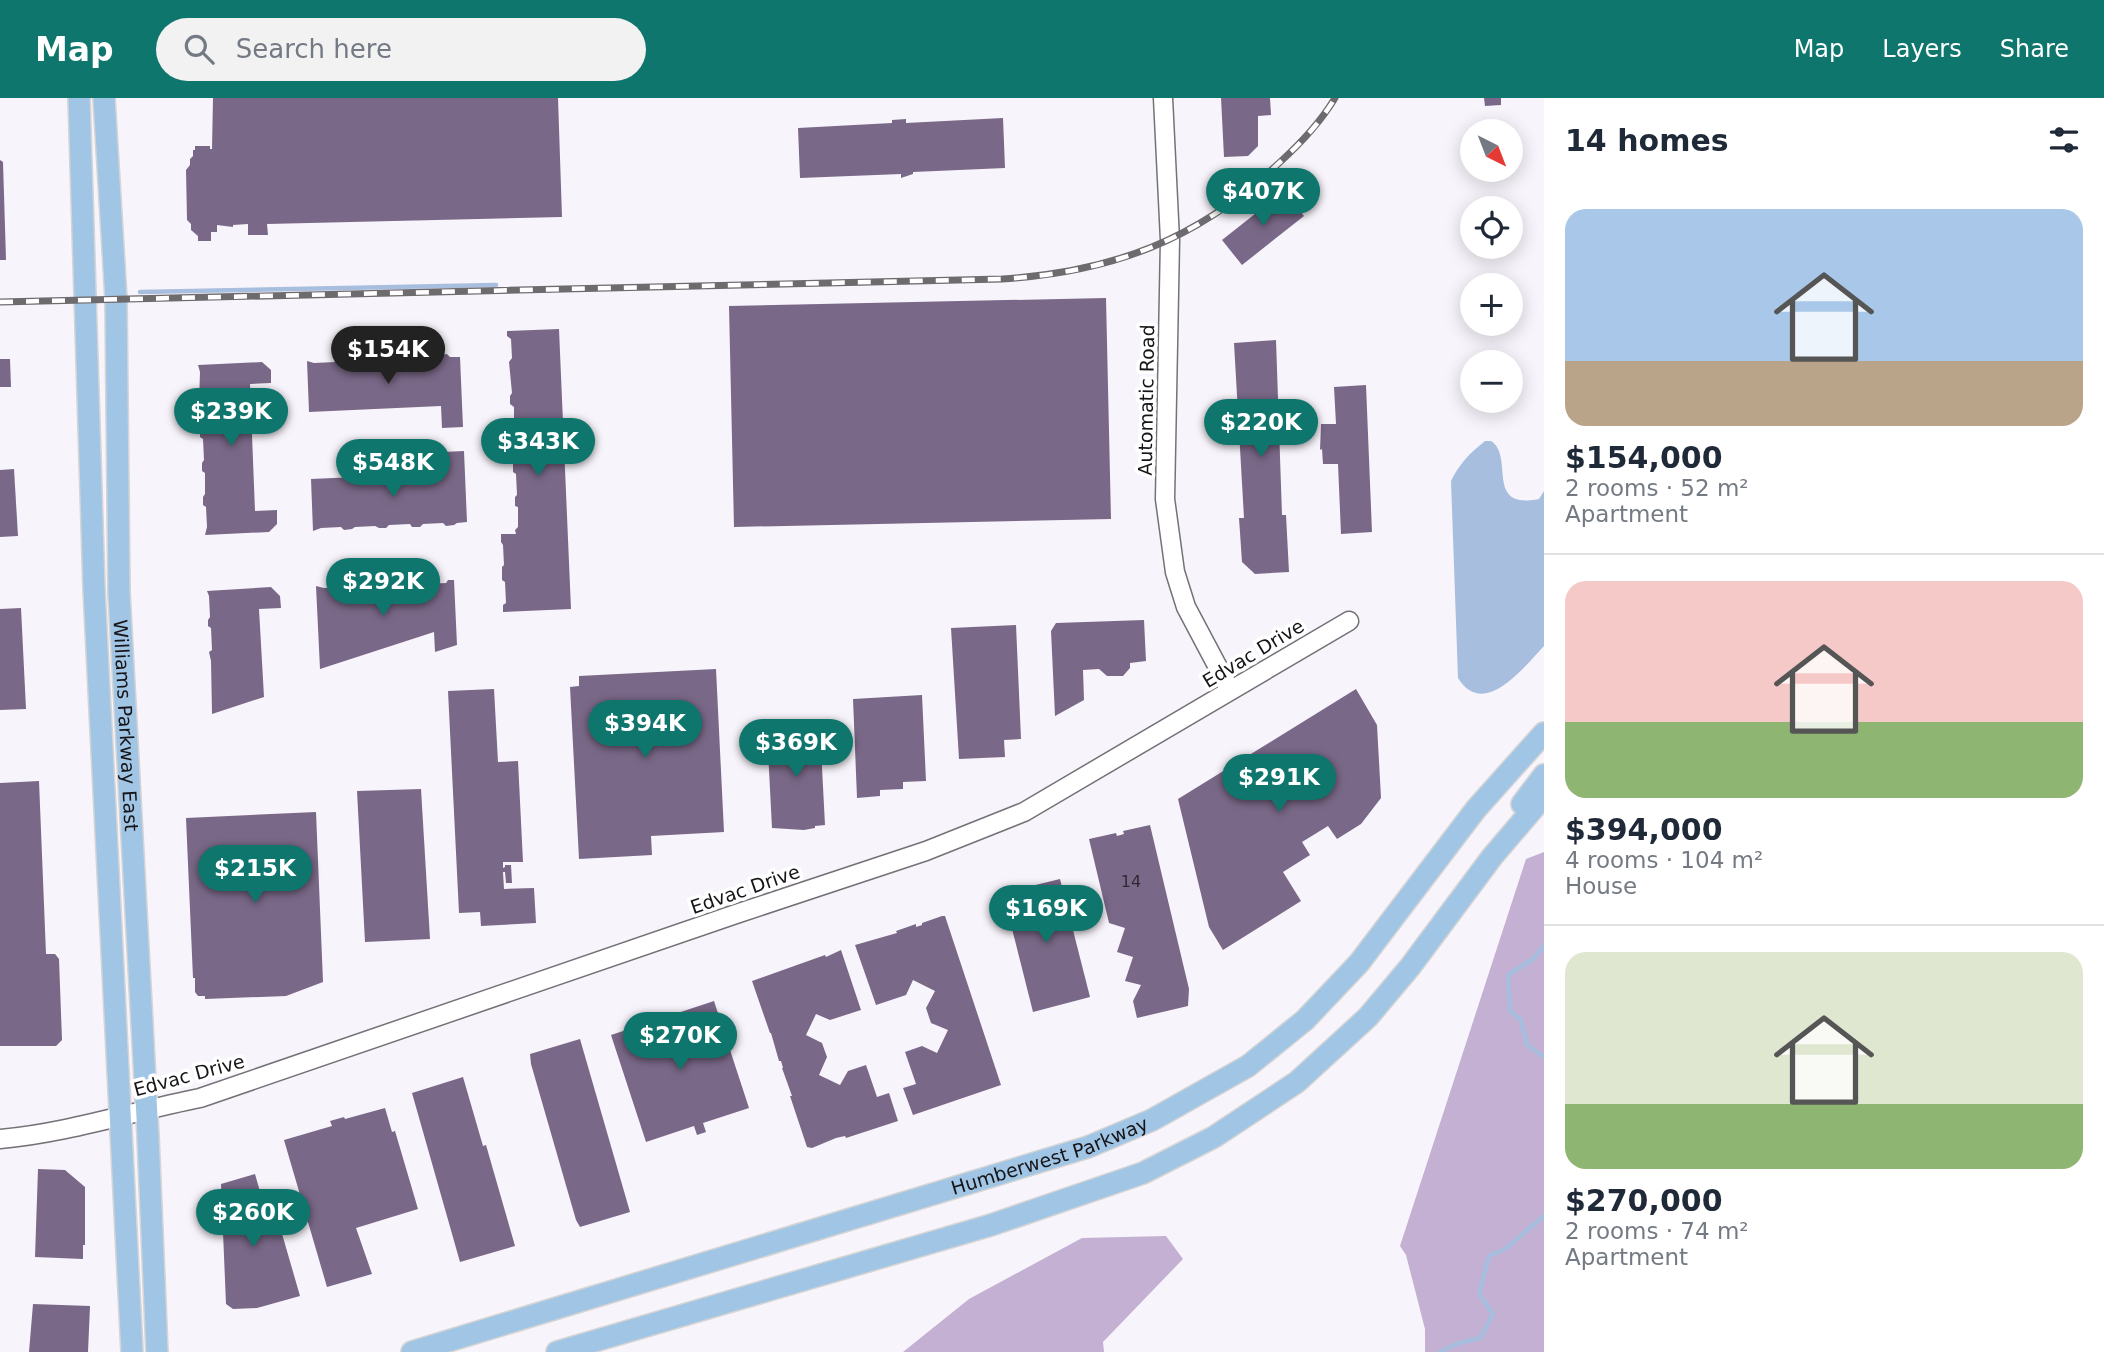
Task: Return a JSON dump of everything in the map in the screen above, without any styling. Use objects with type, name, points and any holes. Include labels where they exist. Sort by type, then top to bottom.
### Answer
[{"type":"main road","name":"Williams Parkway East","points":[[79,98],[94,582],[132,1352]]},
{"type":"main road","name":"Williams Parkway East","points":[[104,98],[116,299],[119,592],[157,1352]]},
{"type":"main road","name":"Humberwest Parkway","points":[[412,1352],[1088,1147],[1152,1120],[1248,1066],[1305,1020],[1359,963],[1476,808],[1544,733]]},
{"type":"main road","points":[[1449,914],[1544,775]]},
{"type":"main road","points":[[557,1352],[991,1225],[1143,1173],[1214,1137],[1307,1074],[1346,1039],[1388,994],[1512,832],[1544,796]]},
{"type":"street","name":"Automatic Road","points":[[1163,98],[1170,240],[1165,499],[1175,572],[1186,607],[1230,690]]},
{"type":"street","name":"Edvac Drive","points":[[0,1139],[27,1136],[209,1095],[933,848],[1024,813],[1349,621]]},
{"type":"shaded area","points":[[1544,852],[1544,1352],[1425,1352],[1425,1329],[1406,1255],[1400,1246],[1526,859]]},
{"type":"shaded area","points":[[1166,1236],[1183,1259],[1103,1342],[1104,1352],[903,1352],[969,1299],[1082,1238]]},
{"type":"water","points":[[1485,441],[1491,441],[1498,448],[1503,480],[1512,497],[1522,500],[1539,499],[1544,491],[1544,646],[1503,686],[1480,694],[1468,690],[1458,678],[1451,481],[1466,459]]},
{"type":"building","points":[[213,98],[558,98],[562,217],[267,224],[268,235],[248,235],[248,224],[233,227],[217,225],[217,232],[211,232],[211,241],[198,241],[198,236],[191,230],[191,224],[187,220],[186,170],[195,146],[210,146],[212,149]]},
{"type":"building","points":[[1221,98],[1270,98],[1271,115],[1258,116],[1258,146],[1248,156],[1224,157]]},
{"type":"building","points":[[1484,98],[1501,98],[1501,105],[1485,106]]},
{"type":"building","points":[[1003,118],[1005,168],[913,172],[901,178],[901,174],[800,178],[798,128],[892,123],[892,120],[906,119],[906,123]]},
{"type":"building","points":[[0,160],[3,162],[6,260],[0,260]]},
{"type":"building","points":[[1284,191],[1304,216],[1242,265],[1222,240]]},
{"type":"building","points":[[1106,298],[1111,519],[734,527],[729,306]]},
{"type":"building","points":[[559,329],[571,609],[503,612],[503,605],[506,603],[505,582],[502,580],[504,565],[501,534],[516,534],[518,527],[518,507],[515,506],[516,474],[513,472],[513,463],[516,460],[515,440],[512,438],[514,407],[510,404],[511,339],[507,336],[507,331]]},
{"type":"building","points":[[1276,340],[1282,515],[1286,515],[1289,572],[1255,574],[1242,562],[1239,518],[1244,518],[1234,343]]},
{"type":"building","points":[[447,354],[450,357],[460,357],[463,427],[442,428],[441,406],[309,412],[307,361],[369,361],[371,358],[402,359],[405,356],[438,357]]},
{"type":"building","points":[[0,359],[10,359],[11,387],[0,387]]},
{"type":"building","points":[[262,362],[271,370],[271,383],[250,384],[255,511],[277,510],[277,524],[269,532],[205,535],[205,473],[202,471],[203,439],[200,437],[200,429],[203,427],[202,406],[199,404],[198,365]]},
{"type":"building","points":[[1366,385],[1372,532],[1341,534],[1338,464],[1323,464],[1322,449],[1320,450],[1321,424],[1336,424],[1334,387]]},
{"type":"building","points":[[464,451],[467,522],[446,526],[443,523],[412,527],[410,524],[344,530],[341,527],[321,528],[313,531],[311,479],[444,473],[443,452]]},
{"type":"building","points":[[14,469],[18,536],[0,537],[0,470]]},
{"type":"building","points":[[448,580],[454,580],[457,645],[435,652],[434,632],[320,669],[316,586],[324,588],[389,583],[412,585],[414,582],[446,583]]},
{"type":"building","points":[[271,587],[280,596],[281,608],[259,609],[264,697],[212,714],[209,652],[212,650],[207,591]]},
{"type":"building","points":[[21,608],[26,709],[0,710],[0,609]]},
{"type":"building","points":[[1144,620],[1146,661],[1130,663],[1130,668],[1123,676],[1107,676],[1099,669],[1083,670],[1084,700],[1055,716],[1051,631],[1056,623]]},
{"type":"building","points":[[1016,625],[1021,739],[1004,740],[1005,757],[959,759],[951,628]]},
{"type":"building","points":[[716,669],[724,832],[651,836],[652,855],[579,859],[570,687],[579,686],[579,676]]},
{"type":"building","points":[[494,689],[498,762],[518,761],[523,862],[503,862],[503,868],[505,865],[511,865],[512,883],[506,883],[503,872],[504,889],[534,888],[536,923],[481,926],[480,912],[459,913],[448,691]]},
{"type":"building","points":[[1356,689],[1377,725],[1381,798],[1361,824],[1337,839],[1328,826],[1302,842],[1310,855],[1283,872],[1301,901],[1223,950],[1209,927],[1178,799]]},
{"type":"building","points":[[922,695],[926,781],[903,782],[903,789],[880,790],[880,796],[857,798],[853,699]]},
{"type":"building","points":[[820,729],[825,825],[804,830],[772,828],[767,731]]},
{"type":"building","points":[[39,781],[46,954],[55,954],[59,959],[62,1040],[56,1046],[0,1046],[0,783]]},
{"type":"building","points":[[421,789],[430,939],[365,942],[357,791]]},
{"type":"building","points":[[316,812],[323,982],[286,996],[205,999],[205,996],[198,996],[193,978],[186,818]]},
{"type":"building","points":[[1150,825],[1189,989],[1188,1006],[1137,1018],[1133,1001],[1141,985],[1125,981],[1133,957],[1117,952],[1125,928],[1109,923],[1089,839],[1116,833],[1117,836],[1124,834],[1123,831]]},
{"type":"building","points":[[1060,879],[1090,997],[1033,1012],[1003,893]]},
{"type":"building","points":[[945,916],[1001,1085],[913,1115],[903,1088],[916,1084],[905,1052],[922,1046],[937,1053],[948,1030],[931,1023],[926,1008],[935,991],[913,980],[906,995],[876,1005],[855,945],[897,933],[896,931],[916,924],[916,927],[922,925]]},
{"type":"building","points":[[841,950],[861,1010],[830,1020],[816,1014],[806,1035],[822,1043],[827,1057],[819,1075],[840,1085],[848,1071],[866,1065],[877,1097],[889,1093],[898,1121],[846,1138],[836,1138],[812,1148],[807,1147],[781,1061],[752,981]]},
{"type":"building","points":[[714,1001],[749,1108],[703,1123],[706,1132],[697,1135],[694,1126],[646,1142],[611,1035]]},
{"type":"building","points":[[580,1039],[630,1212],[580,1227],[530,1054]]},
{"type":"building","points":[[463,1077],[515,1246],[460,1262],[412,1093]]},
{"type":"building","points":[[385,1108],[392,1132],[395,1131],[418,1209],[356,1228],[372,1274],[327,1287],[284,1140],[332,1126],[330,1121]]},
{"type":"building","points":[[38,1169],[65,1170],[85,1187],[83,1259],[35,1257]]},
{"type":"building","points":[[255,1174],[267,1216],[276,1213],[300,1296],[257,1308],[233,1309],[226,1304],[221,1184]]},
{"type":"building","points":[[33,1304],[90,1306],[88,1352],[29,1352]]},
{"type":"waterway","points":[[140,292],[496,285]]},
{"type":"waterway","points":[[1544,946],[1533,959],[1508,975],[1510,1011],[1521,1020],[1527,1045],[1544,1057]]},
{"type":"waterway","points":[[1440,1352],[1456,1344],[1480,1338],[1493,1314],[1479,1294],[1489,1256],[1505,1249],[1544,1216]]},
{"type":"railway","points":[[0,302],[1002,279],[1042,275],[1117,260],[1185,232],[1217,213],[1279,163],[1316,125],[1335,98]]}]
